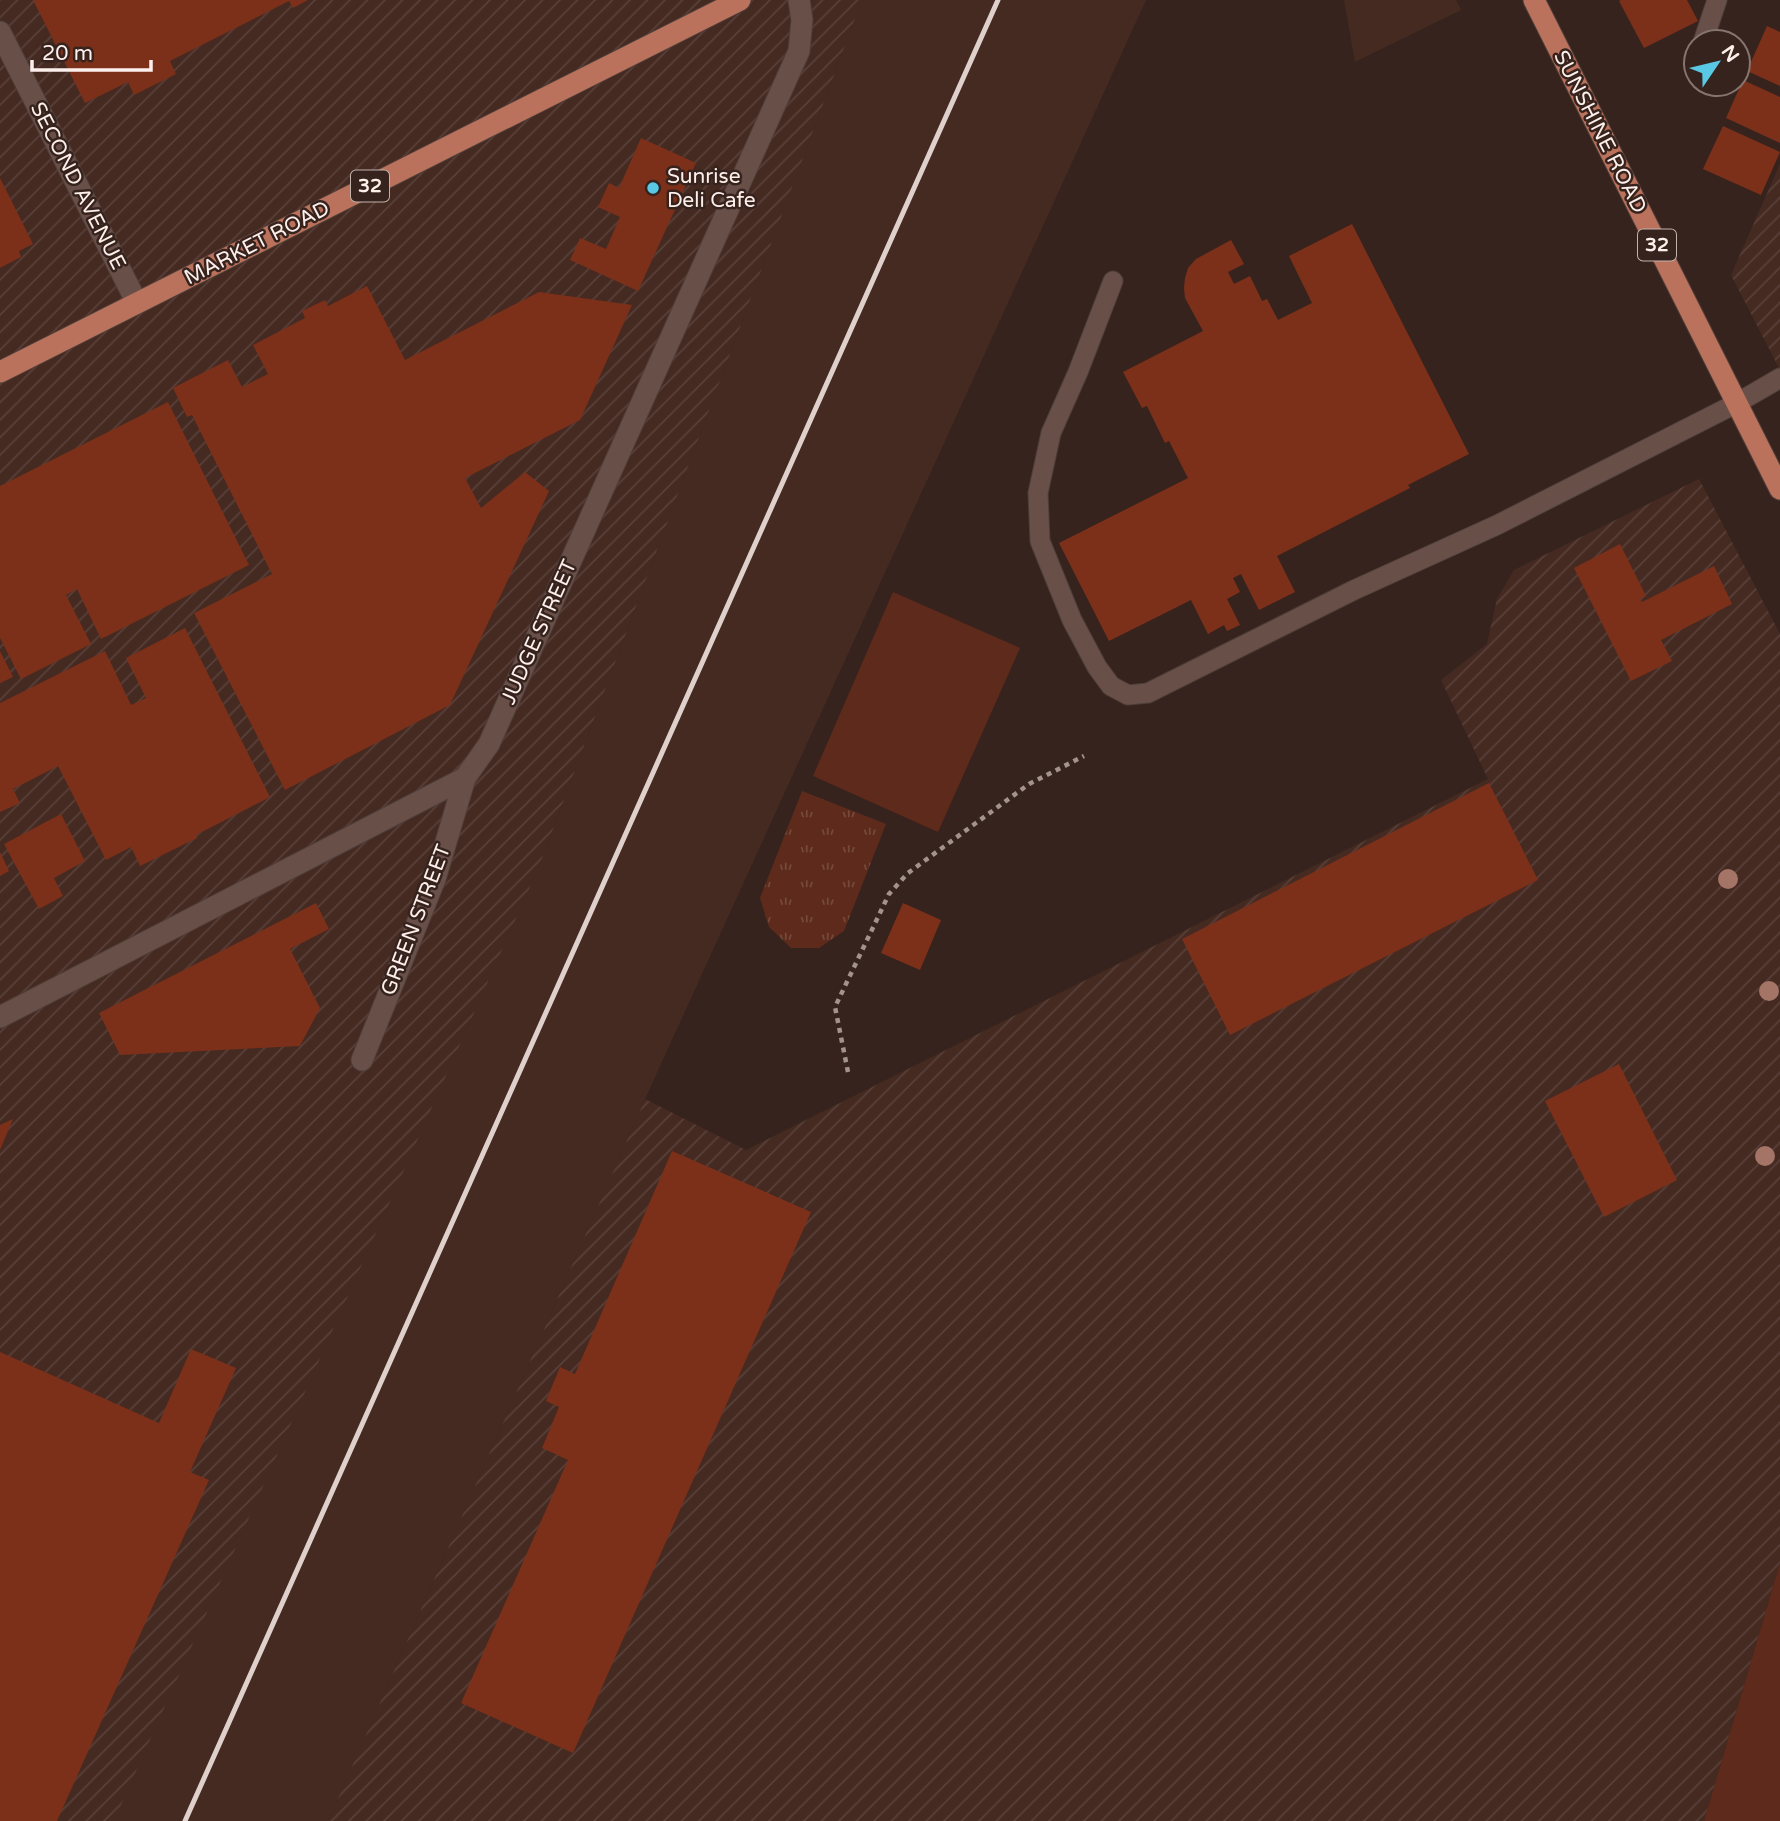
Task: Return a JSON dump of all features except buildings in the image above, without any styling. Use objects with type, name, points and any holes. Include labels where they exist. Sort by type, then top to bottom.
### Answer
[{"type":"main road","name":"MARKET ROAD","points":[[0,372],[740,0]]},
{"type":"main road","name":"SUNSHINE ROAD","points":[[1530,1],[1780,489]]},
{"type":"street","name":"JUDGE STREET","points":[[0,1017],[465,778],[489,744],[799,51],[802,20],[799,0]]},
{"type":"street","name":"SECOND AVENUE","points":[[0,32],[137,303]]},
{"type":"street","name":"GREEN STREET","points":[[362,1060],[435,879],[465,778]]},
{"type":"lane","points":[[1708,28],[1717,0]]},
{"type":"lane","points":[[1113,281],[1051,433],[1038,493],[1040,541],[1072,620],[1097,667],[1111,686],[1128,695],[1148,694],[1354,590],[1497,525],[1780,379]]},
{"type":"path","points":[[848,1072],[835,1007],[889,894],[908,873],[1029,784],[1084,756]]},
{"type":"shaded area","points":[[0,0],[862,0],[539,867],[114,1821],[0,1821]]},
{"type":"shaded area","points":[[862,0],[1146,0],[645,1099],[328,1821],[109,1821],[539,867]]},
{"type":"shaded area","points":[[1344,0],[1456,0],[1461,10],[1355,62]]},
{"type":"shaded area","points":[[1780,164],[1780,370],[1731,275]]},
{"type":"shaded area","points":[[1699,479],[1780,634],[1780,1563],[1704,1821],[328,1821],[645,1099],[746,1150],[1488,779],[1441,680],[1487,644],[1497,599],[1514,570]]},
{"type":"green space","points":[[893,592],[1020,648],[938,832],[813,776]]},
{"type":"green space","points":[[802,791],[886,824],[844,931],[819,948],[791,948],[769,927],[760,898]]},
{"type":"green space","points":[[1780,1563],[1780,1821],[1704,1821]]},
{"type":"railway","points":[[185,1821],[998,0]]},
{"type":"place","name":"Sunrise Deli Cafe","points":[[653,188]]}]
